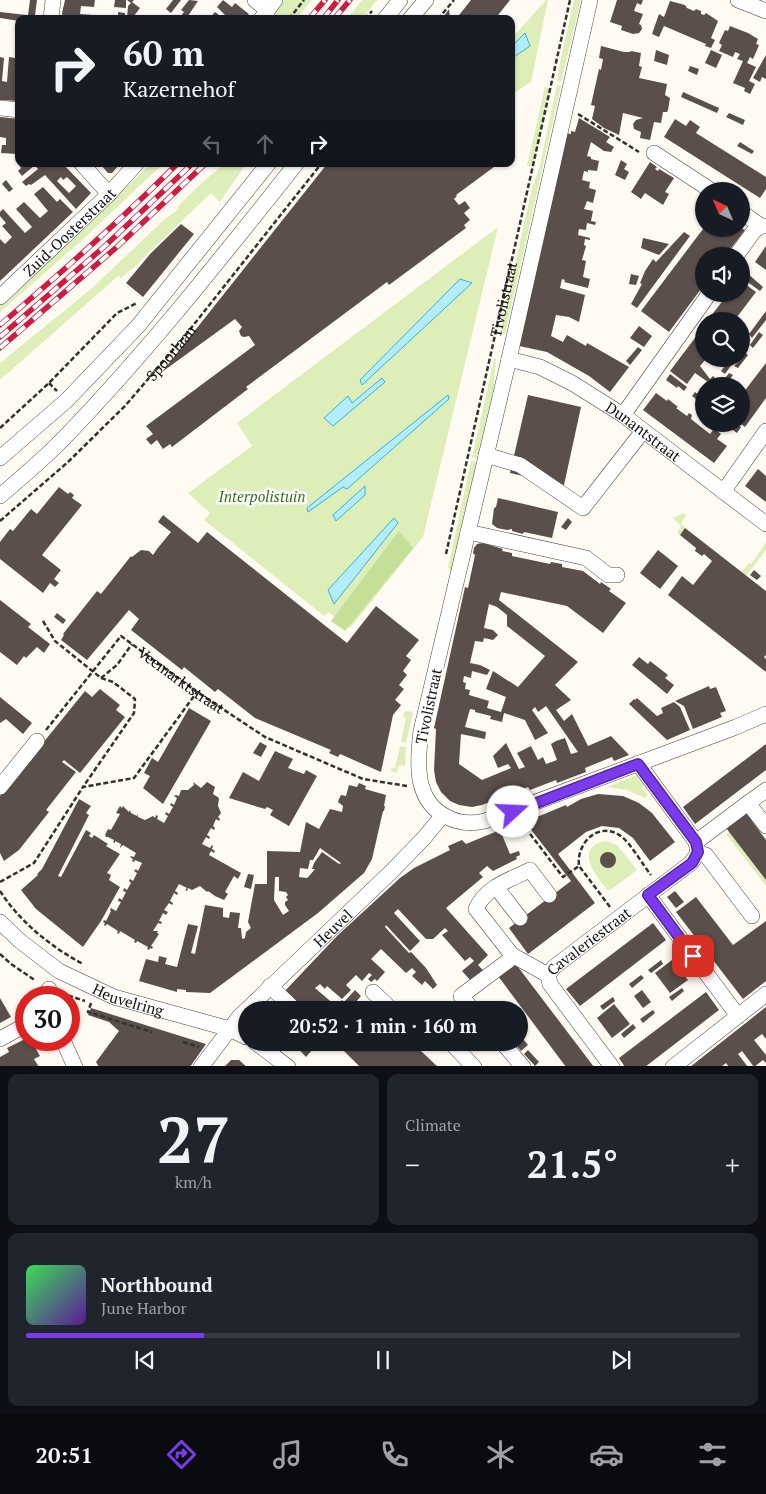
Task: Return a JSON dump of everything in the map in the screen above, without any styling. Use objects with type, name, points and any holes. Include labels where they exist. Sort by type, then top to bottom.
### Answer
[{"type":"street","points":[[51,15],[53,0]]},
{"type":"street","points":[[255,0],[268,10]]},
{"type":"street","points":[[387,15],[400,0]]},
{"type":"street","points":[[413,15],[426,0]]},
{"type":"street","name":"Tivolistraat","points":[[421,788],[418,753],[421,731],[509,359],[590,0]]},
{"type":"street","points":[[738,0],[766,11]]},
{"type":"street","points":[[0,108],[15,110]]},
{"type":"street","points":[[654,153],[698,182]]},
{"type":"street","points":[[85,167],[109,194]]},
{"type":"street","name":"Zuid-Oosterstraat","points":[[0,297],[109,194],[133,167]]},
{"type":"street","points":[[0,458],[66,401],[138,326],[266,167]]},
{"type":"street","name":"Spoorlaan","points":[[0,496],[65,437],[142,353],[294,167]]},
{"type":"street","points":[[750,217],[764,226]]},
{"type":"street","points":[[742,247],[754,230],[764,226]]},
{"type":"street","points":[[622,415],[703,302]]},
{"type":"street","name":"Dunantstraat","points":[[509,359],[540,367],[622,415],[766,524]]},
{"type":"street","points":[[486,456],[520,465],[583,508],[643,431]]},
{"type":"street","points":[[723,492],[766,431]]},
{"type":"street","points":[[468,532],[586,558],[608,574],[617,575]]},
{"type":"street","points":[[421,788],[427,802],[443,815],[454,821],[474,823],[513,812],[766,714]]},
{"type":"street","points":[[0,787],[37,741]]},
{"type":"street","points":[[638,764],[697,847],[752,916]]},
{"type":"street","name":"Cavaleriestraat","points":[[612,1066],[550,984],[548,975],[554,967],[692,863],[697,847],[766,790]]},
{"type":"street","points":[[748,803],[766,826]]},
{"type":"street","name":"Heuvel","points":[[201,1066],[239,1017],[392,871],[443,815]]},
{"type":"street","points":[[548,975],[512,955],[476,909],[480,900],[496,887],[530,870],[549,895]]},
{"type":"street","points":[[496,887],[520,918]]},
{"type":"street","points":[[654,891],[738,1016]]},
{"type":"street","name":"Heuvelring","points":[[0,922],[20,942],[60,971],[114,997],[226,1034],[238,1036]]},
{"type":"street","points":[[465,1001],[461,996],[508,961],[512,955]]},
{"type":"street","points":[[270,986],[286,1001]]},
{"type":"street","points":[[373,992],[382,1001]]},
{"type":"street","points":[[673,1066],[766,994]]},
{"type":"street","points":[[0,1039],[15,1031]]},
{"type":"street","points":[[67,1051],[74,1066]]},
{"type":"street","points":[[267,1051],[288,1066]]},
{"type":"street","points":[[459,1051],[474,1066]]},
{"type":"street","points":[[510,1051],[523,1066]]},
{"type":"path","points":[[292,15],[304,0]]},
{"type":"path","points":[[441,15],[454,0]]},
{"type":"path","name":"Tivolistraat","points":[[446,556],[570,0]]},
{"type":"path","points":[[566,107],[650,159],[654,153]]},
{"type":"path","name":"Spoorlaan","points":[[0,522],[68,462],[125,406],[184,337],[319,167]]},
{"type":"path","points":[[0,428],[49,383],[117,313],[139,302]]},
{"type":"path","points":[[0,882],[34,863],[83,786],[134,712],[135,699],[113,682],[101,678],[55,641],[43,621]]},
{"type":"path","name":"Veemarktstraat","points":[[37,741],[121,636],[197,692],[265,737],[364,779],[421,788]]},
{"type":"path","points":[[101,678],[117,665],[132,644]]},
{"type":"path","points":[[83,786],[134,778],[197,692]]},
{"type":"path","points":[[513,812],[563,878],[579,866]]},
{"type":"path","points":[[618,918],[579,866],[579,853],[584,841],[596,834],[610,832],[622,837],[654,891]]},
{"type":"path","points":[[0,890],[8,904],[34,930],[68,956]]},
{"type":"path","points":[[0,954],[40,986]]},
{"type":"path","points":[[91,1003],[88,1012],[152,1032]]},
{"type":"green space","points":[[284,0],[312,0],[299,15],[271,15]]},
{"type":"green space","points":[[362,0],[377,0],[365,15],[350,15]]},
{"type":"green space","points":[[548,0],[531,82],[515,92],[515,56],[529,46],[525,34],[515,43],[515,35]]},
{"type":"green space","points":[[574,0],[581,0],[561,82],[557,81],[560,62]]},
{"type":"green space","points":[[557,85],[561,86],[505,334],[500,332]]},
{"type":"green space","points":[[545,87],[550,88],[533,167],[527,166]]},
{"type":"green space","points":[[147,167],[160,167],[79,243],[0,312],[0,301],[83,227],[85,228]]},
{"type":"green space","points":[[220,167],[244,167],[220,202],[211,193],[139,262],[149,255],[121,278],[118,276],[0,380],[0,363],[92,288],[166,218],[175,212],[181,203]]},
{"type":"green space","name":"Interpolistuin","points":[[498,227],[423,537],[350,628],[328,612],[324,616],[204,520],[210,513],[188,493],[252,446],[237,423]],"holes":[[[460,279],[472,283],[362,384],[360,380]],[[448,395],[449,399],[347,489],[343,487]]]},
{"type":"green space","points":[[496,358],[494,387],[478,458],[472,457],[494,359]]},
{"type":"green space","points":[[471,461],[477,462],[451,572],[448,567]]},
{"type":"green space","points":[[684,513],[686,515],[681,524],[742,572],[749,563],[751,564],[766,542],[766,550],[746,576],[686,528],[680,535],[677,533],[681,526],[673,518]]},
{"type":"green space","points":[[399,531],[413,548],[345,631],[331,621]]},
{"type":"green space","points":[[406,711],[413,712],[406,743],[401,742],[406,718],[403,716]]},
{"type":"green space","points":[[400,746],[406,747],[405,766],[399,765],[397,773],[391,771],[391,768],[395,768]]},
{"type":"green space","points":[[637,775],[645,785],[642,788],[648,795],[645,798],[627,790],[607,787]]},
{"type":"green space","points":[[729,832],[766,880],[766,886],[726,834]]},
{"type":"green space","points":[[606,841],[617,845],[637,870],[609,891],[594,871],[589,856],[590,850],[596,844]]},
{"type":"water","points":[[525,33],[530,46],[515,56],[515,43]]},
{"type":"water","points":[[460,279],[472,283],[362,385],[360,380]]},
{"type":"water","points":[[382,378],[385,382],[333,426],[324,418],[348,396],[352,403]]},
{"type":"water","points":[[448,395],[449,399],[347,489],[343,487],[308,512],[307,508]]},
{"type":"water","points":[[365,486],[365,495],[336,521],[333,515]]},
{"type":"water","points":[[394,518],[398,523],[334,604],[328,590]]},
{"type":"building","points":[[30,0],[37,0],[35,15],[28,15]]},
{"type":"building","points":[[65,0],[95,0],[94,7],[81,6],[80,14],[93,15],[62,15]]},
{"type":"building","points":[[115,0],[126,0],[126,8],[114,7]]},
{"type":"building","points":[[127,0],[134,0],[132,2],[140,8],[135,15],[127,15],[128,6],[131,3]]},
{"type":"building","points":[[173,0],[181,0],[171,13],[166,9]]},
{"type":"building","points":[[189,0],[198,1],[189,15],[181,15],[184,12],[181,10]]},
{"type":"building","points":[[223,0],[232,7],[235,3],[249,14],[225,15],[217,7]]},
{"type":"building","points":[[471,0],[510,0],[498,15],[459,15]]},
{"type":"building","points":[[617,0],[643,0],[641,5],[637,3],[634,11],[643,14],[639,24],[642,29],[639,33],[633,34],[621,30],[622,26],[610,22]]},
{"type":"building","points":[[670,1],[685,5],[694,11],[696,9],[701,11],[701,14],[704,15],[706,13],[718,21],[711,38],[715,40],[711,48],[705,46],[706,44],[664,26],[659,37],[652,34],[659,14],[664,17]]},
{"type":"building","points":[[0,12],[26,15],[15,15],[15,20],[0,18]]},
{"type":"building","points":[[118,12],[125,13],[125,15],[118,15]]},
{"type":"building","points":[[730,26],[758,39],[756,44],[759,45],[753,59],[750,57],[747,63],[756,67],[749,81],[755,84],[750,94],[744,91],[745,88],[733,83],[743,61],[737,59],[740,54],[735,52],[733,57],[719,51],[722,45],[719,43],[725,30],[728,31]]},
{"type":"building","points":[[601,46],[624,52],[641,53],[639,66],[642,67],[639,78],[667,84],[665,95],[670,98],[668,110],[663,112],[661,123],[654,122],[650,140],[640,138],[641,132],[634,129],[633,124],[636,120],[643,118],[623,113],[619,135],[604,128],[592,119],[595,106],[591,105],[603,59],[599,58]]},
{"type":"building","points":[[656,50],[669,55],[667,65],[654,61]]},
{"type":"building","points":[[711,50],[722,55],[716,68],[705,63]]},
{"type":"building","points":[[766,55],[766,79],[762,77],[760,82],[753,78]]},
{"type":"building","points":[[0,57],[4,58],[2,81],[7,82],[9,57],[15,58],[15,101],[0,100]]},
{"type":"building","points":[[690,66],[699,69],[697,75],[688,71]]},
{"type":"building","points":[[683,92],[719,108],[717,113],[681,97]]},
{"type":"building","points":[[729,113],[745,120],[743,125],[726,117]]},
{"type":"building","points":[[0,117],[15,119],[15,154],[1,153],[2,145],[6,145],[6,138],[0,137]]},
{"type":"building","points":[[579,118],[610,137],[606,142],[614,147],[611,152],[604,151],[591,142],[587,156],[599,161],[597,171],[584,171],[582,180],[590,182],[589,188],[596,190],[593,203],[587,201],[584,209],[593,211],[591,221],[596,222],[595,225],[587,223],[586,230],[579,229],[578,235],[590,238],[590,240],[585,239],[584,245],[586,246],[582,260],[586,261],[583,277],[590,279],[588,288],[564,282],[565,280],[562,279],[560,288],[585,295],[579,322],[569,317],[556,315],[551,336],[563,342],[567,335],[586,346],[587,343],[629,367],[610,392],[589,376],[547,352],[519,346],[566,133],[571,134],[571,131],[575,132]]},
{"type":"building","points":[[675,119],[686,126],[690,120],[700,127],[696,133],[766,177],[766,189],[760,198],[750,192],[750,182],[735,182],[664,137]]},
{"type":"building","points":[[740,142],[754,151],[752,154],[737,146]]},
{"type":"building","points":[[621,160],[627,164],[624,169],[629,172],[625,180],[615,175]]},
{"type":"building","points":[[650,162],[657,167],[655,169],[658,171],[659,169],[674,178],[665,192],[669,194],[663,205],[645,193],[641,199],[631,192]]},
{"type":"building","points":[[20,167],[33,167],[22,176],[18,171]]},
{"type":"building","points":[[36,167],[66,167],[91,193],[76,209],[45,175],[31,185],[26,186],[22,182],[38,169]],"holes":[[[61,177],[63,180],[67,177],[76,186],[69,193],[57,181]]]},
{"type":"building","points":[[103,167],[117,167],[112,173],[108,173]]},
{"type":"building","points":[[325,167],[494,167],[456,195],[454,199],[459,205],[465,201],[470,208],[464,213],[470,220],[464,225],[466,228],[389,285],[387,282],[246,387],[248,389],[172,447],[170,444],[163,449],[157,440],[151,445],[146,439],[153,434],[146,426],[255,345],[249,336],[241,336],[239,331],[242,327],[235,319],[162,372]]},
{"type":"building","points":[[6,180],[13,189],[9,192],[2,184]]},
{"type":"building","points":[[43,187],[57,202],[60,199],[73,212],[0,281],[0,239],[5,244],[12,237],[2,226],[6,223],[0,216],[0,212],[3,209],[25,233],[32,227],[16,209],[24,202],[40,218],[48,211],[34,194]]},
{"type":"building","points":[[181,224],[194,234],[143,297],[126,283],[151,253]]},
{"type":"building","points":[[684,232],[690,236],[637,308],[631,304],[642,284],[640,283],[645,271],[653,259],[656,262]]},
{"type":"building","points":[[643,238],[669,244],[659,255],[641,248]]},
{"type":"building","points":[[696,238],[739,238],[732,247],[695,247],[695,297],[669,332],[641,311]]},
{"type":"building","points":[[766,246],[766,270],[755,262]]},
{"type":"building","points":[[631,274],[639,276],[636,285],[629,284]]},
{"type":"building","points":[[750,276],[763,287],[760,291],[750,284]]},
{"type":"building","points":[[750,288],[756,292],[750,300]]},
{"type":"building","points":[[722,302],[748,302],[741,312],[714,312]]},
{"type":"building","points":[[766,311],[766,320],[752,338],[750,333]]},
{"type":"building","points":[[639,326],[652,336],[644,347],[630,338]]},
{"type":"building","points":[[759,332],[763,335],[753,348],[750,345]]},
{"type":"building","points":[[695,338],[695,367],[701,367],[708,377],[701,377],[695,373],[687,384],[670,371]]},
{"type":"building","points":[[638,347],[642,350],[630,365],[626,361]]},
{"type":"building","points":[[766,363],[766,398],[750,420],[750,384]]},
{"type":"building","points":[[724,367],[730,367],[725,374],[721,371]]},
{"type":"building","points":[[729,373],[733,375],[732,377],[726,377]]},
{"type":"building","points":[[670,374],[687,387],[684,391],[666,380]]},
{"type":"building","points":[[656,393],[667,401],[668,399],[687,416],[689,413],[692,415],[691,419],[695,422],[695,432],[707,432],[710,434],[712,432],[718,432],[721,434],[717,439],[727,446],[714,463],[643,410]]},
{"type":"building","points":[[528,395],[581,407],[564,485],[510,473]]},
{"type":"building","points":[[758,469],[766,476],[766,502],[745,486]]},
{"type":"building","points":[[59,487],[68,494],[70,492],[74,495],[72,498],[82,505],[42,555],[61,570],[54,579],[59,583],[55,587],[50,583],[43,593],[0,559],[0,542],[10,529],[13,531],[31,509],[37,514]]},
{"type":"building","points":[[498,498],[558,512],[552,538],[524,532],[523,534],[512,531],[512,529],[497,528],[492,524],[494,508]]},
{"type":"building","points":[[163,515],[198,543],[207,532],[347,643],[376,606],[419,640],[406,656],[411,660],[403,671],[407,675],[399,685],[404,689],[395,700],[401,705],[393,715],[381,772],[340,754],[338,757],[329,753],[331,750],[255,718],[218,689],[215,692],[184,667],[182,670],[131,630],[139,619],[129,610],[87,660],[61,640],[63,634],[97,591],[101,594],[131,556],[141,550],[149,551],[153,555],[171,532],[158,522]]},
{"type":"building","points":[[568,518],[572,522],[566,530],[561,527]]},
{"type":"building","points":[[685,528],[766,591],[766,655],[764,657],[766,659],[766,672],[668,595],[682,576],[693,585],[712,561],[704,554],[702,556],[695,551],[696,548],[680,535]]},
{"type":"building","points":[[483,543],[503,549],[502,551],[512,553],[512,556],[550,564],[551,562],[562,564],[562,567],[583,571],[600,584],[601,582],[611,589],[609,591],[626,603],[603,633],[567,606],[501,592],[499,600],[578,662],[555,685],[571,700],[556,710],[564,721],[572,714],[588,746],[611,736],[629,755],[614,761],[612,757],[585,768],[586,772],[557,783],[556,780],[530,790],[528,787],[472,807],[450,801],[441,792],[436,782],[434,770],[436,729],[434,728],[465,587],[468,588],[475,555],[473,553],[474,548],[477,544]],"holes":[[[489,604],[497,607],[507,615],[507,626],[545,656],[518,687],[493,671],[486,689],[506,697],[501,712],[487,708],[489,701],[469,695],[470,690],[465,689],[466,683],[463,682],[464,676],[471,678],[472,671],[487,675],[490,670],[470,663],[475,641],[483,642],[484,638],[493,640],[498,635],[493,630],[484,628]],[[546,706],[578,752],[571,754],[565,738],[556,741],[551,744],[557,760],[546,764],[543,757],[538,760],[531,746],[517,753],[525,767],[519,769],[506,743],[493,756],[498,768],[508,764],[511,768],[482,780],[459,764],[461,734],[485,739],[486,732],[465,727],[470,709],[491,716],[490,719],[502,722],[504,713],[525,720],[535,740],[548,733],[532,710],[535,707],[538,712]]]},
{"type":"building","points":[[658,550],[678,566],[660,589],[640,573]]},
{"type":"building","points":[[754,570],[761,576],[757,580],[750,575]]},
{"type":"building","points":[[0,600],[31,624],[28,627],[50,644],[44,653],[37,647],[26,658],[24,656],[17,665],[0,652]]},
{"type":"building","points":[[57,613],[66,620],[63,624],[54,617]]},
{"type":"building","points":[[639,657],[648,664],[650,661],[668,675],[665,678],[674,685],[667,694],[632,665]]},
{"type":"building","points":[[709,686],[710,689],[716,687],[726,711],[720,713],[722,717],[693,729],[684,706],[675,701]]},
{"type":"building","points":[[100,689],[120,705],[116,710],[125,717],[80,773],[64,760],[62,762],[76,772],[46,810],[49,812],[19,850],[4,861],[0,853],[0,796],[85,691],[92,697]]},
{"type":"building","points":[[0,697],[32,723],[23,734],[6,719],[0,723]]},
{"type":"building","points":[[637,698],[657,716],[663,713],[661,708],[674,702],[680,707],[690,730],[667,740],[629,704]]},
{"type":"building","points":[[189,708],[211,721],[163,804],[143,788],[150,776],[144,773],[152,758],[158,762]]},
{"type":"building","points":[[260,742],[267,746],[261,757],[253,753]]},
{"type":"building","points":[[766,744],[766,770],[695,824],[683,807]]},
{"type":"building","points":[[275,751],[293,759],[288,768],[304,774],[306,770],[317,776],[289,826],[270,815],[273,810],[267,807],[265,809],[229,798],[243,772],[259,781]]},
{"type":"building","points":[[193,782],[201,788],[207,782],[215,787],[213,794],[219,798],[218,806],[221,813],[218,817],[220,819],[219,821],[216,819],[213,826],[214,830],[211,828],[207,835],[210,837],[209,839],[206,837],[202,844],[210,848],[212,845],[212,849],[215,851],[214,853],[211,851],[209,855],[241,873],[238,879],[234,876],[225,892],[228,894],[224,900],[207,892],[200,886],[192,890],[188,888],[187,891],[185,890],[187,888],[179,884],[175,891],[178,893],[177,895],[174,893],[170,901],[173,903],[172,905],[169,903],[164,910],[168,912],[166,915],[163,913],[159,921],[162,922],[161,924],[158,923],[153,931],[158,931],[157,933],[159,934],[151,946],[153,947],[152,949],[150,948],[149,950],[147,949],[148,947],[137,941],[136,943],[134,942],[135,940],[120,931],[119,934],[117,933],[118,931],[107,924],[104,925],[105,923],[103,922],[104,920],[106,921],[111,908],[116,911],[121,902],[118,901],[119,898],[122,900],[126,892],[123,891],[124,888],[127,890],[131,883],[130,879],[133,881],[137,873],[134,871],[136,869],[138,871],[142,863],[135,860],[134,862],[132,861],[133,859],[130,857],[134,857],[136,853],[123,845],[120,848],[121,844],[113,842],[114,840],[105,837],[105,835],[108,829],[111,830],[120,814],[116,813],[120,806],[122,808],[123,806],[129,812],[130,810],[131,813],[137,816],[138,814],[138,817],[145,820],[153,816],[155,818],[156,815],[158,816],[157,819],[164,823],[168,816],[165,814],[166,812],[169,814],[173,807],[170,805],[171,803],[174,805],[177,798],[174,796],[179,796],[181,790],[188,790],[194,785]]},
{"type":"building","points":[[359,783],[366,786],[365,789],[386,795],[372,859],[364,873],[318,913],[210,993],[186,992],[186,990],[177,989],[177,992],[139,981],[146,959],[158,962],[159,956],[167,958],[165,964],[177,967],[188,924],[198,926],[191,953],[195,954],[205,905],[223,908],[223,917],[229,918],[230,912],[240,913],[238,928],[241,928],[242,938],[245,938],[246,932],[251,928],[248,922],[255,884],[267,884],[267,851],[300,852],[306,822],[319,829],[330,809],[342,812],[343,806],[338,802],[341,795],[346,796],[349,785],[357,787]],"holes":[[[320,848],[341,863],[339,864],[322,852],[314,863],[312,869],[315,869],[310,875],[307,878],[299,877],[300,868],[308,869],[310,860],[313,860]],[[275,877],[279,877],[279,891],[286,892],[288,895],[285,905],[289,911],[283,915],[274,900]]]},
{"type":"building","points":[[598,794],[623,796],[639,803],[652,813],[675,842],[650,861],[633,838],[619,828],[602,826],[586,832],[558,854],[595,903],[528,954],[509,928],[571,881],[525,822]]},
{"type":"building","points":[[79,799],[91,806],[86,813],[89,815],[58,876],[61,877],[86,830],[91,833],[89,836],[92,838],[94,835],[108,844],[106,846],[120,854],[107,873],[111,875],[109,880],[120,887],[101,921],[83,947],[36,909],[21,890],[42,869]]},
{"type":"building","points":[[746,813],[766,840],[766,880],[726,828]]},
{"type":"building","points":[[500,830],[510,854],[519,851],[520,855],[516,857],[517,859],[493,871],[487,866],[479,873],[483,877],[446,908],[488,955],[478,965],[483,970],[471,981],[462,971],[474,961],[470,957],[465,961],[442,935],[448,931],[445,928],[433,939],[426,939],[398,909],[394,913],[420,941],[410,951],[386,925],[385,927],[426,968],[437,985],[433,989],[425,981],[422,985],[412,976],[416,972],[412,968],[406,973],[381,949],[371,959],[385,972],[377,981],[375,979],[371,982],[368,979],[372,975],[369,973],[362,981],[356,975],[346,985],[351,990],[342,999],[327,986],[325,989],[320,984],[315,988],[330,1001],[291,1001],[283,993],[337,936],[400,878],[414,868],[450,850],[448,846],[462,840],[466,844]]},
{"type":"building","points":[[608,852],[616,860],[608,868],[600,860]]},
{"type":"building","points":[[248,874],[254,875],[251,889],[244,887]]},
{"type":"building","points":[[675,891],[684,902],[676,908],[667,897]]},
{"type":"building","points":[[696,897],[733,945],[766,921],[766,981],[743,999],[676,912]]},
{"type":"building","points":[[653,923],[666,940],[580,1006],[566,989]]},
{"type":"building","points":[[661,960],[663,964],[651,973],[648,970]]},
{"type":"building","points":[[672,960],[688,980],[670,993],[655,973]]},
{"type":"building","points":[[515,963],[593,1066],[565,1066],[528,1016],[528,1001],[517,1001],[498,976]]},
{"type":"building","points":[[641,975],[644,978],[632,988],[629,984]]},
{"type":"building","points":[[682,988],[684,991],[672,1001],[669,997]]},
{"type":"building","points":[[355,990],[361,996],[357,1001],[345,1001]]},
{"type":"building","points":[[642,990],[651,1002],[643,1008],[634,996]]},
{"type":"building","points":[[706,992],[719,1010],[646,1066],[624,1066],[619,1058]]},
{"type":"building","points":[[613,997],[615,1001],[603,1010],[600,1006]]},
{"type":"building","points":[[0,998],[11,1017],[0,1023]]},
{"type":"building","points":[[614,1004],[630,1024],[612,1038],[597,1018]]},
{"type":"building","points":[[766,1007],[766,1039],[762,1034],[754,1040],[766,1055],[766,1063],[763,1060],[753,1066],[742,1051],[738,1054],[747,1066],[728,1066],[726,1063],[722,1066],[691,1066]]},
{"type":"building","points":[[91,1008],[206,1044],[191,1066],[98,1066],[96,1062],[119,1031],[109,1022],[88,1015]]},
{"type":"building","points":[[653,1010],[655,1013],[643,1023],[640,1019]]},
{"type":"building","points":[[633,1024],[636,1028],[624,1038],[621,1034]]},
{"type":"building","points":[[15,1044],[15,1051],[37,1051],[40,1056],[34,1059],[38,1066],[0,1066],[0,1057],[9,1052],[7,1048]]},
{"type":"building","points":[[528,1050],[539,1062],[535,1066],[524,1054]]},
{"type":"building","points":[[300,1051],[311,1051],[306,1057]]},
{"type":"building","points":[[344,1051],[421,1051],[437,1066],[359,1066]]},
{"type":"building","points":[[231,1060],[239,1060],[246,1066],[225,1066]]},
{"type":"railway","points":[[312,15],[325,0]]},
{"type":"railway","points":[[326,15],[338,0]]},
{"type":"railway","points":[[337,15],[350,0]]},
{"type":"railway","points":[[0,325],[46,286],[174,167]]},
{"type":"railway","points":[[0,337],[105,246],[189,167]]},
{"type":"railway","points":[[0,348],[118,246],[202,167]]},
{"type":"route","points":[[513,812],[638,764],[696,842],[698,852],[692,863],[648,895],[693,956]]}]
